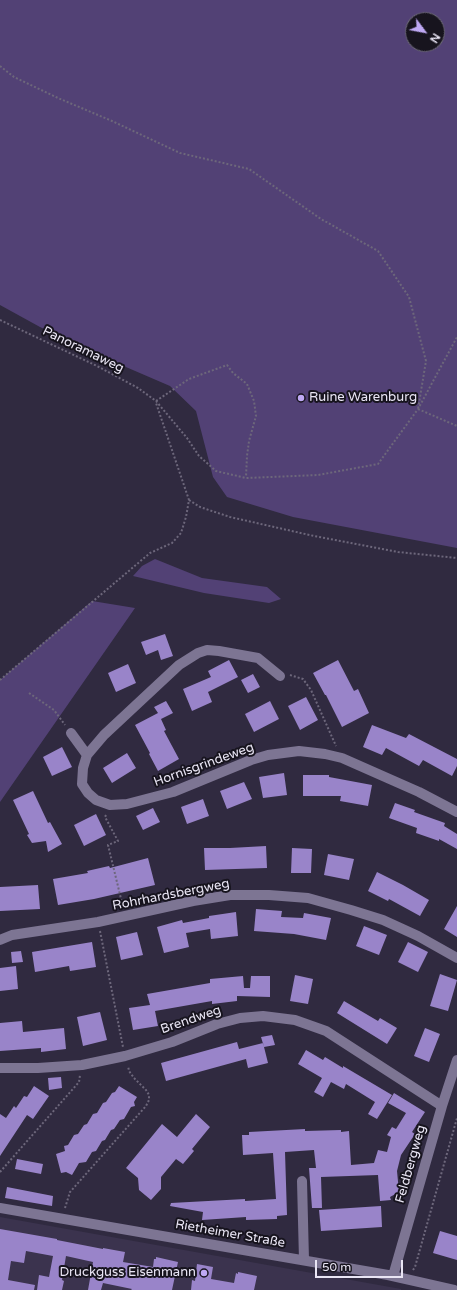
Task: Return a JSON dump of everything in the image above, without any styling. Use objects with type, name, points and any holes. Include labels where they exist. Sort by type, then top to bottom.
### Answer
[{"type":"street","points":[[110,805],[96,800],[88,793],[82,784],[83,768],[87,755],[104,734],[179,665],[198,653],[207,650],[219,650],[258,658],[280,676]]},
{"type":"street","points":[[71,733],[87,755]]},
{"type":"street","name":"Hornisgrindeweg","points":[[110,805],[127,804],[173,792],[251,760],[299,751],[325,754],[342,758],[419,792],[457,812]]},
{"type":"street","name":"Rohrhardsbergweg","points":[[0,940],[12,935],[98,922],[193,901],[230,895],[269,895],[308,898],[383,920],[418,936],[457,958]]},
{"type":"street","name":"Brendweg","points":[[0,1068],[38,1068],[82,1065],[125,1056],[172,1042],[217,1024],[240,1018],[263,1016],[295,1020],[326,1031],[442,1106]]},
{"type":"street","name":"Feldbergweg","points":[[393,1276],[442,1106],[457,1060]]},
{"type":"street","points":[[302,1181],[304,1260]]},
{"type":"street","name":"Rietheimer Straße","points":[[0,1208],[393,1276],[454,1290]]},
{"type":"path","points":[[0,66],[20,80],[58,98],[112,120],[180,153],[249,169],[321,220],[378,250],[409,297],[426,361],[418,409],[457,425]]},
{"type":"path","name":"Panoramaweg","points":[[0,320],[97,366],[138,388],[156,401],[187,438],[199,456],[216,471],[246,478],[318,475],[378,464],[418,409],[457,337]]},
{"type":"path","points":[[0,680],[150,553],[172,543],[181,533],[189,500],[156,401],[189,379],[227,365],[233,373],[247,384],[254,401],[256,416],[246,456],[246,478]]},
{"type":"path","points":[[189,500],[200,506],[230,517],[314,536],[398,552],[457,558]]},
{"type":"path","points":[[280,676],[291,674],[303,679],[310,690],[342,758]]},
{"type":"path","points":[[29,693],[54,710],[71,733]]},
{"type":"path","points":[[110,805],[105,817],[118,841],[108,845],[125,916]]},
{"type":"path","points":[[62,1219],[70,1192],[146,1106],[149,1100],[149,1095],[146,1090],[129,1071],[98,922]]},
{"type":"path","points":[[0,1172],[79,1082],[82,1065]]},
{"type":"path","points":[[407,1279],[415,1267],[457,1118]]},
{"type":"shaded area","points":[[0,0],[457,0],[457,548],[293,517],[227,497],[213,477],[196,411],[170,386],[105,358],[40,327],[0,305]]},
{"type":"shaded area","points":[[155,559],[202,578],[267,587],[281,599],[269,603],[204,593],[133,576],[142,566]]},
{"type":"shaded area","points":[[92,601],[135,608],[0,802],[0,680]]},
{"type":"shaded area","points":[[0,1217],[401,1289],[401,1290],[0,1290]]},
{"type":"building","points":[[165,634],[173,656],[161,660],[158,650],[146,655],[141,642]]},
{"type":"building","points":[[229,660],[238,677],[208,692],[212,702],[192,711],[183,689],[211,677],[208,671]]},
{"type":"building","points":[[338,660],[354,691],[358,689],[369,713],[342,727],[313,673]]},
{"type":"building","points":[[128,664],[136,683],[116,692],[108,673]]},
{"type":"building","points":[[253,674],[260,687],[248,693],[241,680]]},
{"type":"building","points":[[306,697],[318,720],[300,730],[288,706]]},
{"type":"building","points":[[166,701],[173,713],[161,719],[166,730],[164,731],[179,759],[158,771],[135,725],[158,713],[154,707]]},
{"type":"building","points":[[270,701],[279,719],[254,732],[245,714]]},
{"type":"building","points":[[372,725],[406,738],[409,734],[457,759],[457,766],[452,776],[423,760],[419,766],[386,748],[382,755],[363,747]]},
{"type":"building","points":[[62,747],[72,767],[52,776],[43,757]]},
{"type":"building","points":[[127,753],[136,768],[112,783],[103,768]]},
{"type":"building","points":[[284,773],[287,795],[263,798],[259,777]]},
{"type":"building","points":[[303,775],[329,775],[329,777],[372,785],[368,806],[340,801],[341,796],[303,796]]},
{"type":"building","points":[[244,782],[252,799],[227,809],[220,791]]},
{"type":"building","points":[[33,791],[48,823],[50,822],[62,844],[48,852],[46,841],[32,843],[27,835],[29,834],[13,800]]},
{"type":"building","points":[[203,799],[209,816],[187,824],[181,807]]},
{"type":"building","points":[[395,803],[415,810],[414,812],[445,823],[444,826],[457,834],[457,849],[439,839],[439,841],[416,833],[417,828],[389,818]]},
{"type":"building","points":[[153,808],[160,822],[143,830],[136,816]]},
{"type":"building","points":[[96,814],[106,835],[84,846],[74,825]]},
{"type":"building","points":[[266,846],[267,868],[205,870],[204,848]]},
{"type":"building","points":[[292,848],[312,849],[311,873],[291,873]]},
{"type":"building","points":[[328,854],[354,859],[349,880],[324,875]]},
{"type":"building","points":[[148,858],[155,885],[94,899],[58,905],[53,879],[88,873],[87,871],[109,866],[110,868]]},
{"type":"building","points":[[377,872],[429,900],[420,916],[389,899],[388,901],[368,891]]},
{"type":"building","points":[[38,885],[40,909],[0,911],[0,887]]},
{"type":"building","points":[[457,906],[457,937],[444,929]]},
{"type":"building","points":[[256,909],[282,911],[281,917],[303,918],[304,913],[331,918],[326,940],[294,934],[254,931]]},
{"type":"building","points":[[236,912],[238,936],[211,939],[210,929],[186,933],[189,947],[164,953],[157,927],[182,920],[183,923],[209,918],[209,916]]},
{"type":"building","points":[[364,926],[387,935],[379,955],[356,946]]},
{"type":"building","points":[[137,932],[143,955],[121,960],[116,937]]},
{"type":"building","points":[[92,942],[96,967],[70,971],[69,966],[35,972],[32,952]]},
{"type":"building","points":[[408,942],[428,952],[418,972],[398,962]]},
{"type":"building","points":[[21,951],[23,962],[12,963],[11,952]]},
{"type":"building","points":[[16,966],[18,989],[0,991],[0,968]]},
{"type":"building","points":[[440,974],[457,980],[448,1011],[430,1006]]},
{"type":"building","points":[[295,975],[313,979],[308,1004],[290,1001]]},
{"type":"building","points":[[243,976],[244,988],[250,988],[251,976],[270,976],[270,997],[237,996],[237,1001],[212,1004],[212,1001],[155,1011],[158,1026],[133,1030],[129,1008],[150,1005],[147,994],[210,983],[210,979]]},
{"type":"building","points":[[344,1001],[378,1021],[380,1018],[397,1028],[387,1044],[337,1013]]},
{"type":"building","points":[[100,1012],[107,1040],[83,1046],[77,1017]]},
{"type":"building","points":[[22,1021],[23,1032],[64,1028],[66,1049],[41,1052],[41,1048],[0,1051],[0,1023]]},
{"type":"building","points":[[425,1028],[440,1034],[429,1062],[414,1056]]},
{"type":"building","points":[[272,1035],[275,1045],[264,1047],[261,1037]]},
{"type":"building","points":[[237,1042],[239,1049],[263,1043],[268,1063],[248,1068],[246,1059],[166,1081],[161,1063]]},
{"type":"building","points":[[306,1050],[323,1060],[325,1057],[343,1068],[343,1066],[392,1095],[377,1119],[368,1114],[375,1102],[346,1084],[344,1089],[331,1082],[323,1097],[314,1092],[322,1078],[298,1064]]},
{"type":"building","points":[[61,1077],[62,1088],[49,1090],[48,1078]]},
{"type":"building","points":[[34,1086],[49,1096],[33,1119],[27,1115],[0,1156],[0,1114],[6,1118],[14,1106],[16,1108],[24,1096],[27,1097]]},
{"type":"building","points":[[119,1086],[137,1097],[134,1102],[135,1106],[131,1107],[124,1119],[120,1120],[114,1129],[111,1130],[96,1151],[92,1152],[86,1162],[79,1163],[72,1175],[66,1172],[61,1173],[56,1154],[65,1151],[64,1146],[68,1145],[74,1135],[78,1134],[93,1114],[97,1113],[103,1103],[106,1102]]},
{"type":"building","points":[[394,1093],[425,1112],[412,1132],[415,1134],[401,1155],[397,1171],[399,1192],[390,1197],[391,1200],[380,1201],[378,1175],[321,1177],[322,1208],[312,1208],[309,1168],[316,1168],[314,1150],[285,1152],[287,1215],[277,1216],[277,1219],[246,1220],[246,1217],[202,1220],[203,1212],[170,1206],[171,1203],[276,1199],[273,1153],[243,1155],[242,1135],[249,1135],[249,1132],[305,1129],[305,1131],[349,1131],[351,1165],[374,1163],[378,1150],[387,1152],[391,1137],[387,1135],[392,1127],[396,1129],[406,1113],[388,1103]]},
{"type":"building","points":[[196,1114],[210,1127],[192,1149],[194,1151],[183,1164],[176,1159],[161,1177],[161,1189],[151,1200],[139,1190],[138,1178],[126,1168],[162,1124],[177,1137]]},
{"type":"building","points":[[17,1159],[43,1164],[41,1174],[15,1169]]},
{"type":"building","points":[[7,1187],[53,1196],[52,1206],[5,1198]]},
{"type":"building","points":[[381,1206],[382,1227],[321,1231],[319,1210]]},
{"type":"building","points":[[0,1229],[125,1252],[123,1262],[153,1267],[154,1259],[156,1259],[156,1257],[178,1262],[172,1290],[131,1290],[132,1289],[103,1283],[101,1290],[88,1290],[93,1262],[66,1256],[62,1290],[37,1290],[39,1275],[49,1277],[53,1256],[26,1251],[24,1263],[11,1261],[8,1280],[35,1285],[34,1290],[0,1290]]},
{"type":"building","points":[[440,1231],[457,1236],[457,1260],[433,1253]]},
{"type":"building","points":[[197,1264],[213,1267],[211,1279],[234,1283],[236,1273],[238,1274],[238,1272],[257,1276],[254,1290],[191,1290],[192,1280],[195,1281]]},
{"type":"place","name":"Ruine Warenburg","points":[[301,398]]},
{"type":"place","name":"Druckguss Eisenmann","points":[[204,1273]]}]
